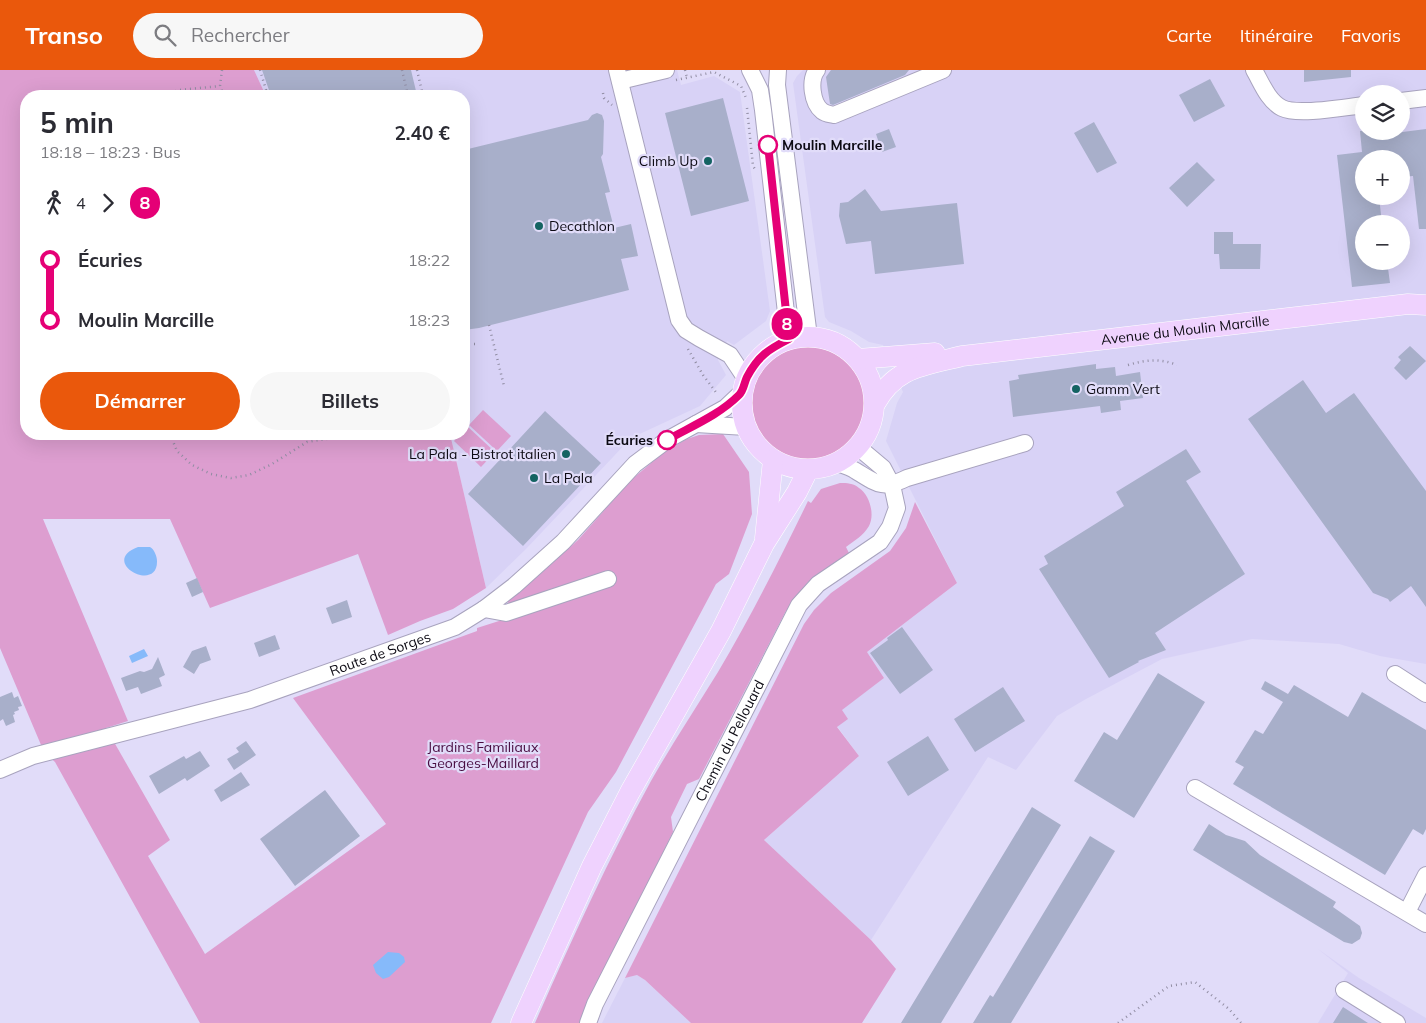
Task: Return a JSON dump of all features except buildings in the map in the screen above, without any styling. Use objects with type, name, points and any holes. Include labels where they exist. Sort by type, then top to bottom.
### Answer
[{"type":"main road","name":"Avenue du Moulin Marcille","points":[[874,404],[879,395],[893,380],[911,368],[962,356],[1420,303]]},
{"type":"main road","points":[[809,337],[836,343],[858,359],[867,372],[873,388],[874,404],[870,426],[858,447],[849,456],[823,468],[808,470],[790,468],[773,460],[756,446],[746,427],[741,410],[744,386],[756,362],[771,348],[789,339],[809,337]]},
{"type":"main road","name":"Avenue du Moulin Marcille","points":[[858,359],[930,353],[962,356]]},
{"type":"main road","points":[[764,544],[773,460]]},
{"type":"main road","points":[[522,1023],[592,866],[630,792],[721,631],[764,544],[797,492],[808,470]]},
{"type":"street","points":[[750,70],[760,90],[764,110],[789,339]]},
{"type":"street","points":[[778,70],[777,85],[809,337]]},
{"type":"street","points":[[817,70],[812,78],[816,102],[820,110],[826,114],[834,115],[944,70]]},
{"type":"street","points":[[1254,70],[1269,96],[1281,108],[1295,112],[1355,106]]},
{"type":"street","points":[[667,76],[618,76],[679,320],[686,330],[730,355],[744,386]]},
{"type":"street","points":[[1410,100],[1426,98]]},
{"type":"street","name":"Route de Sorges","points":[[0,770],[33,756],[250,700],[454,626],[484,609],[514,586],[563,542],[635,464],[667,440],[725,408],[744,386]]},
{"type":"street","points":[[696,424],[746,427]]},
{"type":"street","points":[[837,463],[854,469],[874,483],[892,485],[907,478],[1025,443]]},
{"type":"street","name":"Chemin du Pellouard","points":[[588,1023],[595,1004],[799,605],[818,584],[880,542],[890,527],[897,508],[892,485],[883,468],[858,447]]},
{"type":"street","points":[[484,609],[506,613],[608,579]]},
{"type":"street","points":[[1395,674],[1426,694]]},
{"type":"street","points":[[1195,788],[1426,924]]},
{"type":"street","points":[[1407,912],[1426,875]]},
{"type":"street","points":[[1344,990],[1397,1023]]},
{"type":"path","points":[[222,70],[220,86],[222,90]]},
{"type":"path","points":[[260,70],[266,90]]},
{"type":"path","points":[[402,70],[407,90]]},
{"type":"path","points":[[417,70],[422,90]]},
{"type":"path","points":[[685,70],[688,78]]},
{"type":"path","points":[[667,76],[688,78],[714,72],[741,86],[746,98],[747,113]]},
{"type":"path","points":[[179,90],[220,86]]},
{"type":"path","points":[[603,93],[604,98],[610,104],[618,105]]},
{"type":"path","points":[[489,326],[504,386]]},
{"type":"path","points":[[470,344],[477,344]]},
{"type":"path","points":[[687,347],[703,375],[722,400]]},
{"type":"path","points":[[1128,365],[1166,360],[1177,365]]},
{"type":"path","points":[[172,440],[177,451],[192,465],[211,474],[231,478],[248,475],[272,464],[307,442],[319,440]]},
{"type":"path","points":[[1118,1023],[1169,986],[1195,982],[1229,1009],[1241,1023]]},
{"type":"shaded area","points":[[254,70],[677,70],[681,85],[714,76],[740,92],[770,311],[766,321],[734,345],[727,341],[718,360],[726,375],[700,406],[631,438],[526,549],[486,588],[451,440],[470,440],[470,90],[263,90]]},
{"type":"shaded area","points":[[803,70],[1426,70],[1426,664],[1380,656],[1339,644],[1252,639],[1162,659],[1057,716],[1016,770],[988,757],[871,940],[764,840],[859,756],[837,726],[841,710],[884,678],[867,652],[957,583],[886,441],[897,403],[903,392],[883,345],[869,342],[851,331],[829,322],[825,317],[793,83]]},
{"type":"shaded area","points":[[1318,949],[1359,978],[1426,1018],[1426,1023],[1318,1023],[1348,973]]},
{"type":"shaded area","points":[[637,975],[645,980],[691,1023],[602,1023],[625,978]]},
{"type":"green space","name":"Jardins Familiaux Georges-Maillard","points":[[0,70],[254,70],[263,90],[20,90],[20,440],[451,440],[486,588],[453,609],[388,635],[358,554],[210,608],[170,519],[43,519],[128,721],[106,728],[170,840],[148,856],[205,954],[386,824],[293,698],[477,631],[477,628],[615,584],[612,574],[511,605],[506,601],[537,577],[578,540],[631,480],[663,453],[687,439],[699,435],[723,434],[749,472],[752,514],[729,574],[716,584],[616,772],[588,812],[491,1023],[200,1023],[55,762],[44,752],[0,648]]},
{"type":"green space","points":[[808,347],[830,352],[848,364],[860,382],[865,404],[860,426],[848,444],[830,456],[808,461],[786,456],[768,444],[756,426],[751,404],[756,382],[768,364],[786,352]]},
{"type":"green space","points":[[483,410],[511,436],[497,451],[470,424]]},
{"type":"green space","points":[[470,429],[495,452],[481,467],[454,441],[470,440]]},
{"type":"green space","points":[[840,483],[854,485],[863,491],[869,500],[872,516],[867,530],[846,547],[849,553],[808,582],[786,611],[699,779],[687,784],[671,817],[673,832],[581,1023],[535,1023],[590,901],[635,811],[659,767],[742,630],[808,501],[811,503],[821,489]]},
{"type":"green space","points":[[915,502],[957,583],[867,652],[884,678],[842,710],[848,719],[837,727],[859,756],[764,840],[871,940],[896,969],[862,1023],[691,1023],[645,980],[637,975],[625,978],[804,624],[814,610],[831,593],[890,551],[906,528]]},
{"type":"water","points":[[138,547],[150,547],[156,555],[155,570],[149,575],[133,572],[127,567],[124,560],[127,553]]},
{"type":"water","points":[[144,649],[148,656],[132,663],[129,656]]},
{"type":"water","points":[[388,952],[399,953],[404,957],[405,962],[389,977],[383,979],[376,973],[373,965]]},
{"type":"bus line","name":"8","points":[[667,440],[725,408],[742,392],[746,379],[756,362],[771,348],[789,339],[768,145]]},
{"type":"place","name":"Moulin Marcille","points":[[768,145]]},
{"type":"place","name":"Climb Up","points":[[708,161]]},
{"type":"place","name":"Decathlon","points":[[539,226]]},
{"type":"place","name":"Gamm Vert","points":[[1076,389]]},
{"type":"place","name":"Écuries","points":[[667,440]]},
{"type":"place","name":"La Pala - Bistrot italien","points":[[566,454]]},
{"type":"place","name":"La Pala","points":[[534,478]]}]
